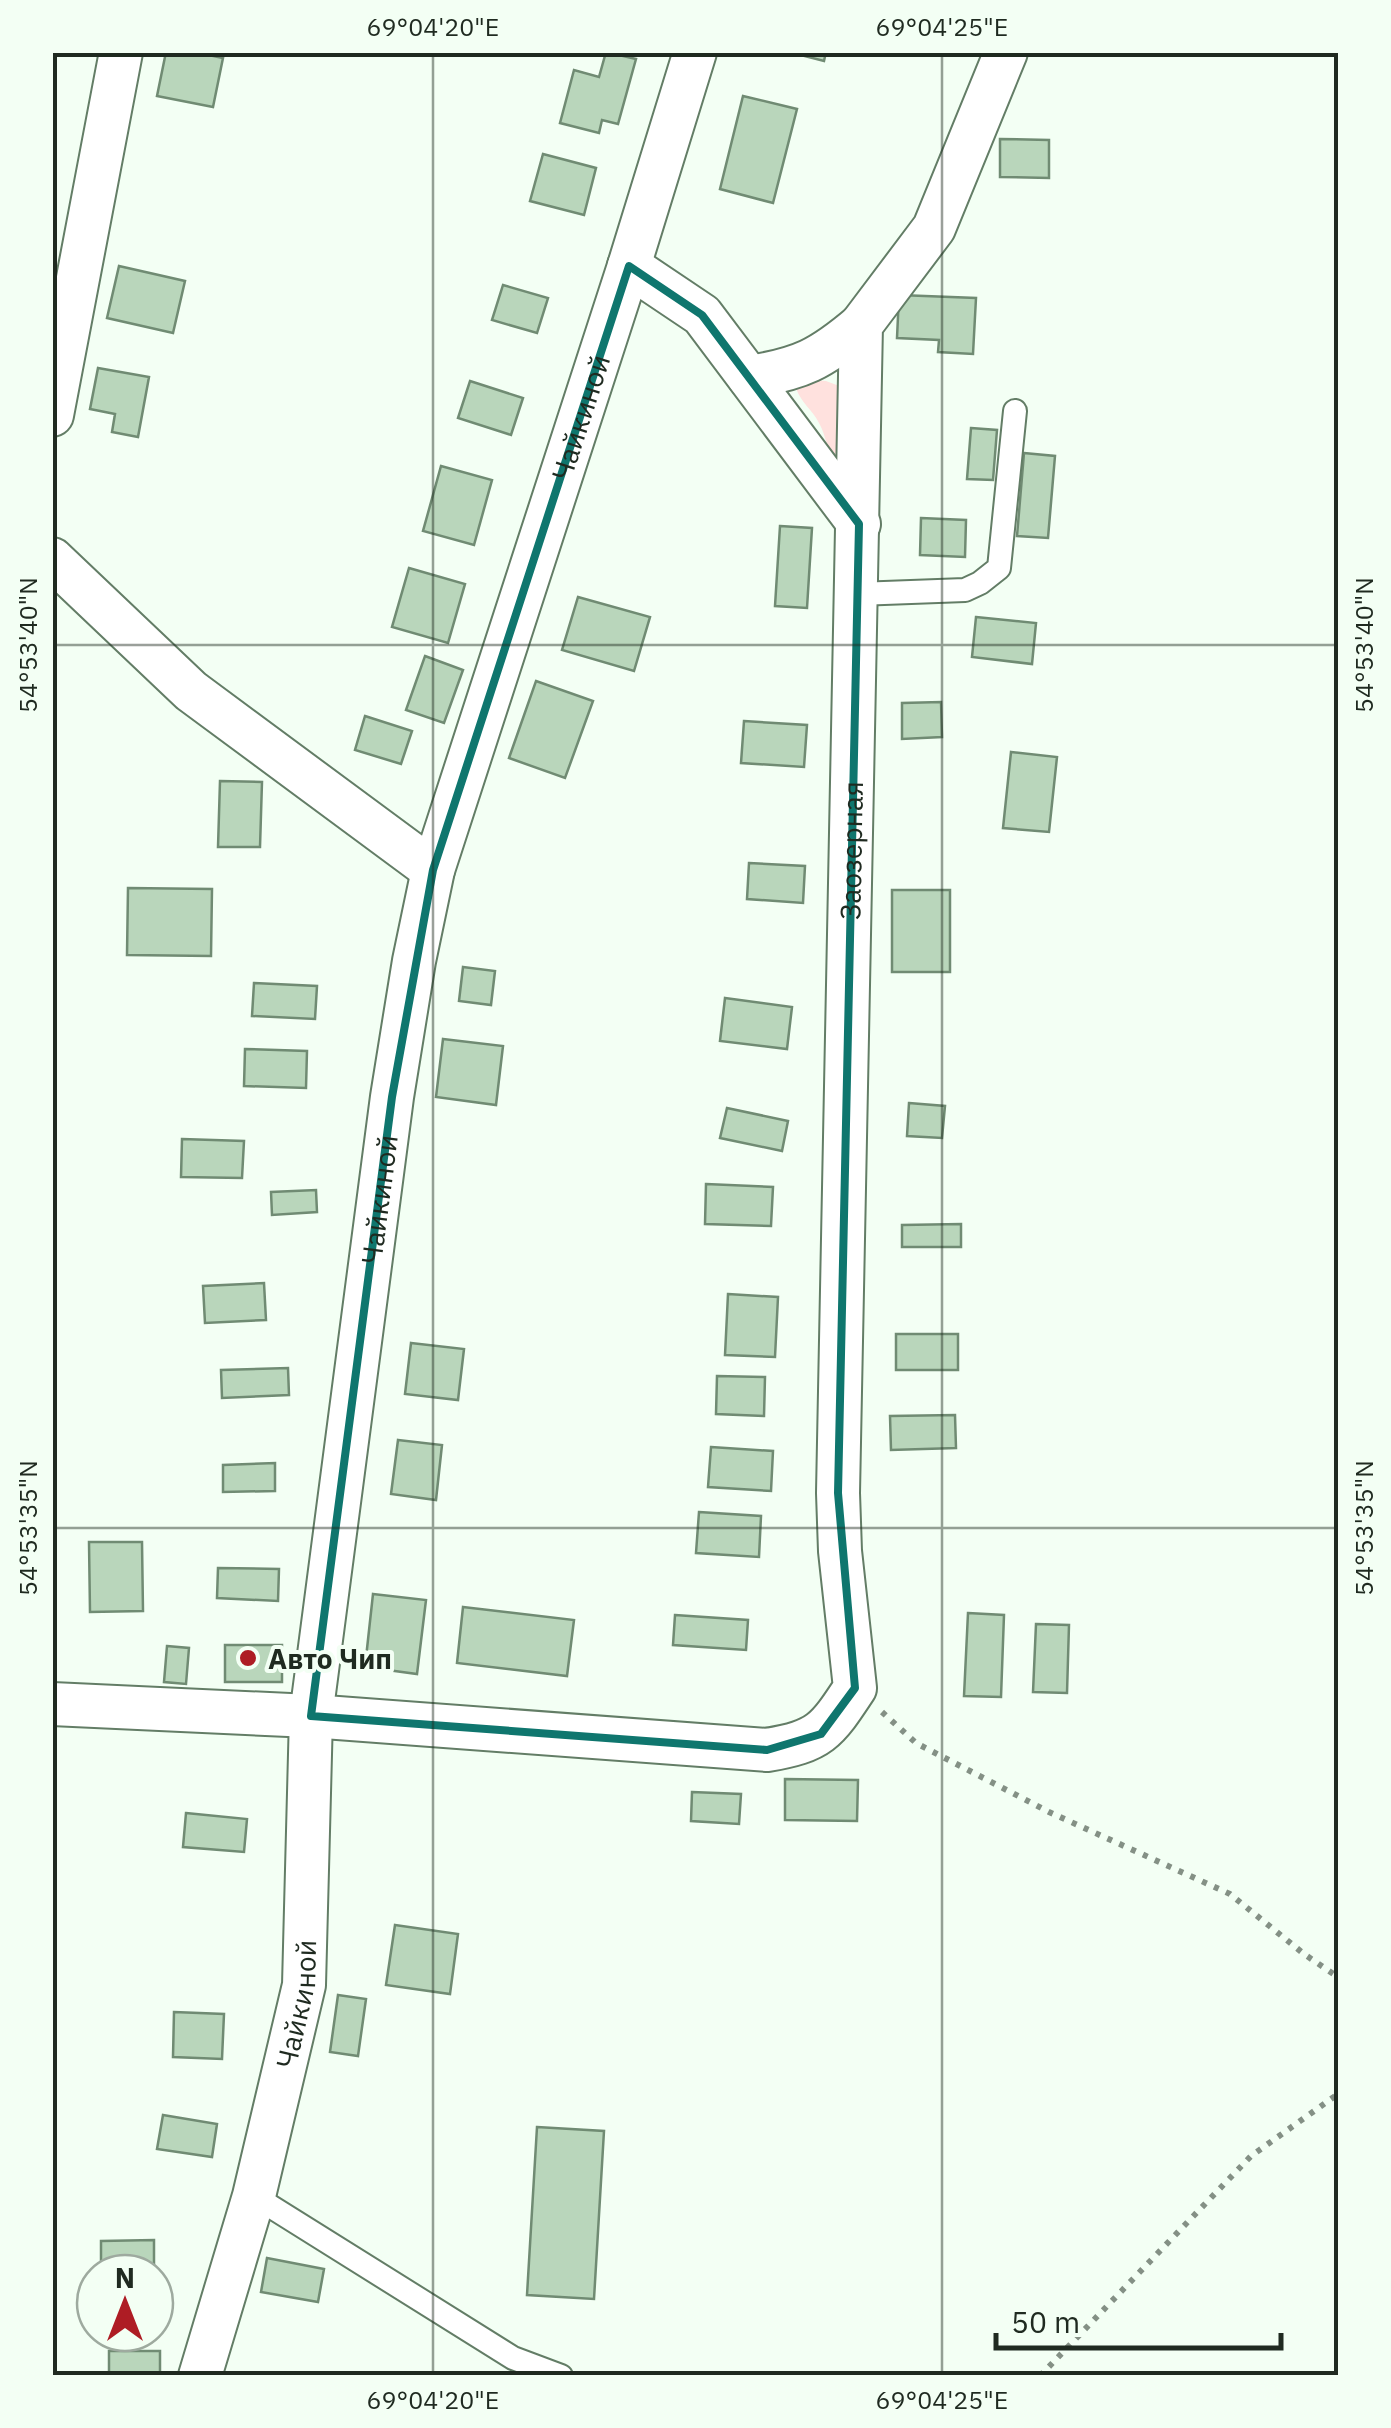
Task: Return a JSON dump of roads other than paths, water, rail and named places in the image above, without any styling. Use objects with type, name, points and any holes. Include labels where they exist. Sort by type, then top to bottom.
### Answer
[{"type":"street","points":[[52,414],[121,52]]},
{"type":"street","name":"Чайкиной","points":[[200,2376],[254,2196],[304,1984],[311,1716],[392,1097],[414,961],[434,870],[630,266],[695,52]]},
{"type":"street","points":[[749,377],[807,364],[861,325],[934,228],[1006,52]]},
{"type":"street","points":[[630,266],[702,315],[859,524]]},
{"type":"street","name":"Заозерная","points":[[311,1716],[767,1750],[797,1745],[822,1734],[855,1688],[840,1551],[838,1492],[861,325]]},
{"type":"street","points":[[52,558],[191,691],[434,870]]},
{"type":"street","points":[[52,1704],[311,1716]]},
{"type":"lane","points":[[857,594],[966,590],[999,568],[1014,410]]},
{"type":"lane","points":[[254,2196],[513,2358],[562,2376]]},
{"type":"place","name":"Авто Чип","points":[[248,1658]]}]
